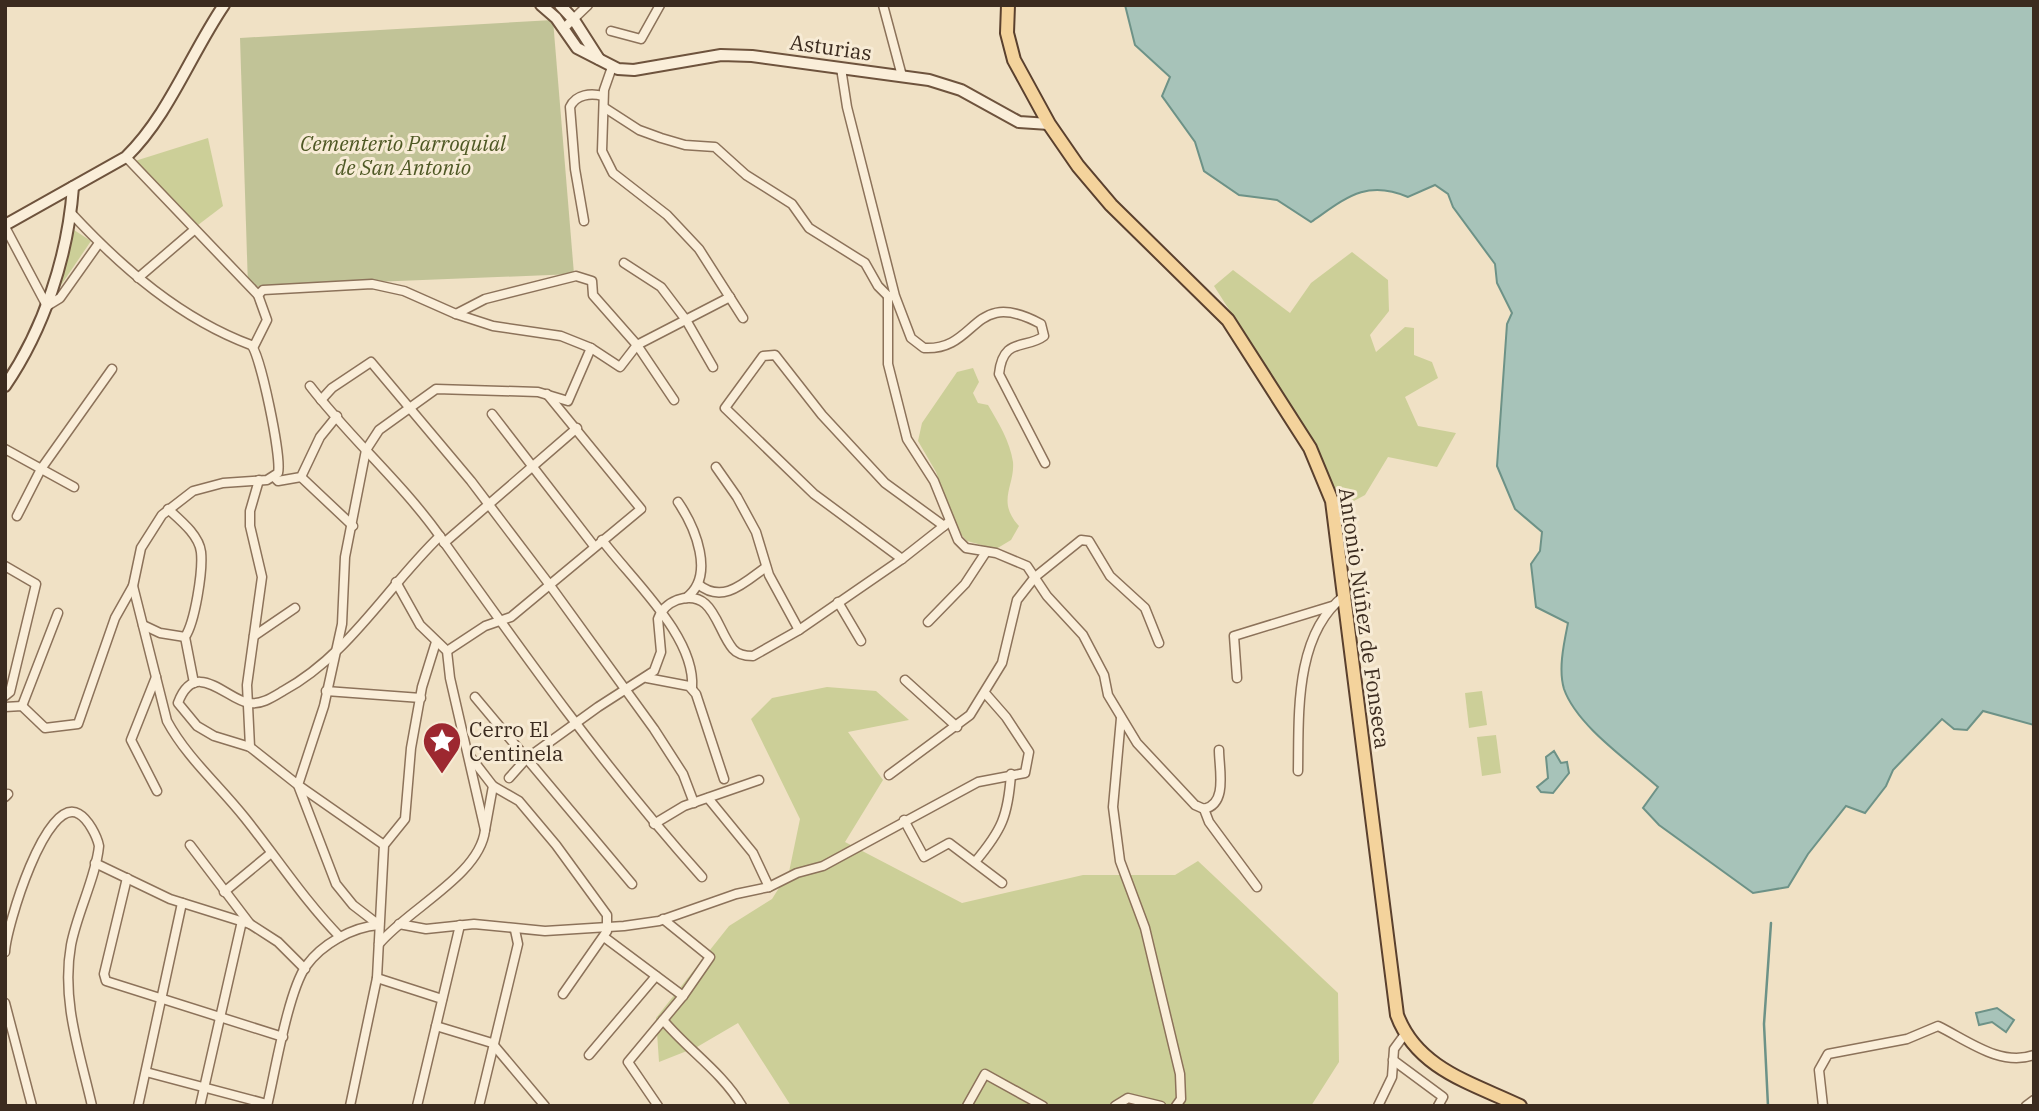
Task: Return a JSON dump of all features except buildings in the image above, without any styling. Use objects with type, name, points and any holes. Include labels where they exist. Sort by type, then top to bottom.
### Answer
[{"type":"main road","name":"Antonio Núñez de Fonseca","points":[[1008,5],[1007,33],[1014,60],[1049,124],[1078,166],[1111,205],[1228,320],[1310,448],[1332,501],[1384,894],[1393,996],[1405,1034],[1433,1065],[1520,1106]]},
{"type":"street","points":[[47,306],[5,226],[126,157],[159,118],[224,5]]},
{"type":"street","name":"Asturias","points":[[541,5],[564,29],[577,48],[612,67],[634,70],[731,54],[841,68],[952,86],[1018,122],[1049,124]]},
{"type":"street","name":"Asturias","points":[[561,5],[601,61]]},
{"type":"street","points":[[564,29],[588,5]]},
{"type":"street","points":[[611,31],[640,39],[660,5]]},
{"type":"street","points":[[883,5],[902,76]]},
{"type":"street","points":[[612,67],[603,96],[605,108],[602,151],[613,173],[678,226],[704,255],[743,318]]},
{"type":"street","points":[[841,68],[847,107],[892,296],[912,338],[924,348],[953,343],[978,319],[991,313],[1023,316],[1043,325],[1042,338],[1021,342],[1009,350],[999,374],[1045,463]]},
{"type":"street","points":[[584,221],[575,169],[570,107],[574,101],[585,95],[603,96]]},
{"type":"street","points":[[605,108],[639,130],[685,145],[715,148],[746,175],[792,204],[809,228],[865,263],[892,296],[887,354],[892,386],[907,439],[934,481],[946,524]]},
{"type":"street","points":[[5,707],[22,706],[45,728],[78,724],[115,618],[133,586],[141,548],[152,528],[168,509],[193,491],[207,486],[274,477],[279,468],[277,434],[254,346],[267,320],[258,295],[126,157]]},
{"type":"street","points":[[5,386],[28,352],[47,306],[71,214],[74,187]]},
{"type":"street","points":[[71,214],[138,278],[208,325],[254,346]]},
{"type":"street","points":[[138,278],[194,230]]},
{"type":"street","points":[[47,306],[60,298],[99,243]]},
{"type":"street","points":[[624,263],[661,288],[686,320],[713,367]]},
{"type":"street","points":[[456,314],[485,299],[576,276],[592,281],[593,295],[636,345],[674,400]]},
{"type":"street","points":[[258,295],[263,290],[372,284],[404,290],[456,314],[493,326],[561,335],[591,348],[620,367],[636,345],[730,297]]},
{"type":"street","points":[[379,925],[353,905],[336,884],[298,785],[326,691],[342,624],[345,557],[366,450],[379,430],[436,389],[547,394],[568,401],[591,348]]},
{"type":"street","points":[[902,559],[814,494],[725,408],[764,356],[775,355],[822,415],[885,483],[946,524],[966,548],[986,551],[1027,566],[1083,635],[1104,675],[1108,695],[1121,718],[1157,767],[1195,806],[1204,809],[1211,807],[1220,794],[1219,750]]},
{"type":"street","points":[[321,400],[332,388],[372,362],[490,504],[549,584],[654,729],[683,774],[694,803]]},
{"type":"street","points":[[17,516],[41,469],[112,369]]},
{"type":"street","points":[[310,386],[442,540],[574,724],[654,824],[702,877]]},
{"type":"street","points":[[447,652],[485,626],[511,617],[641,509],[578,428],[547,394]]},
{"type":"street","points":[[492,414],[598,543],[660,613],[687,653],[692,688],[700,703],[724,779]]},
{"type":"street","points":[[301,477],[320,438],[337,416]]},
{"type":"street","points":[[384,845],[298,785],[250,747],[214,736],[185,713],[178,702],[182,690],[194,683],[214,685],[250,704],[261,703],[310,676],[336,652],[396,582],[442,540],[490,504],[578,428]]},
{"type":"street","points":[[5,449],[74,488]]},
{"type":"street","points":[[716,467],[737,497],[756,532],[766,567],[799,631]]},
{"type":"street","points":[[274,477],[278,481],[301,477]]},
{"type":"street","points":[[301,477],[353,526]]},
{"type":"street","points":[[250,747],[247,685],[262,576],[250,526],[250,511],[259,480]]},
{"type":"street","points":[[509,778],[526,759],[574,724],[624,690],[648,678],[661,657],[657,633],[660,613],[668,604],[686,598],[698,584],[701,572],[697,543],[690,522],[678,502]]},
{"type":"street","points":[[168,509],[187,527],[201,550],[192,626],[185,637],[194,683]]},
{"type":"street","points":[[686,598],[706,604],[716,614],[732,648],[743,655],[753,656],[799,631],[902,559],[946,524]]},
{"type":"street","points":[[889,775],[957,727],[985,693],[1002,663],[1017,600],[1035,577],[1081,540],[1089,541],[1110,576],[1145,608],[1159,643]]},
{"type":"street","points":[[928,622],[965,584],[986,551]]},
{"type":"street","points":[[5,566],[36,584],[10,692],[5,696]]},
{"type":"street","points":[[698,584],[713,593],[728,592],[766,567]]},
{"type":"street","points":[[396,582],[420,625],[447,652],[485,830]]},
{"type":"street","points":[[133,586],[167,721],[182,747],[246,819],[270,854],[340,937]]},
{"type":"street","points":[[1298,772],[1299,709],[1306,664],[1318,629],[1332,606],[1344,596]]},
{"type":"street","points":[[838,602],[861,640]]},
{"type":"street","points":[[1237,678],[1234,636],[1332,606]]},
{"type":"street","points":[[254,636],[295,608]]},
{"type":"street","points":[[22,706],[58,613]]},
{"type":"street","points":[[143,625],[160,633],[185,637]]},
{"type":"street","points":[[350,1106],[377,978],[384,845],[405,819],[411,748],[436,642]]},
{"type":"street","points":[[156,677],[131,740],[157,791]]},
{"type":"street","points":[[648,678],[692,688]]},
{"type":"street","points":[[905,680],[957,727]]},
{"type":"street","points":[[326,691],[421,698]]},
{"type":"street","points":[[398,924],[426,929],[460,925],[515,930],[609,926],[663,919],[736,894],[769,887],[797,873],[823,866],[978,782],[1025,773],[1029,752],[1006,717],[985,693]]},
{"type":"street","points":[[475,697],[632,884]]},
{"type":"street","points":[[1121,718],[1112,807],[1120,861],[1145,928],[1180,1074],[1181,1099],[1176,1106]]},
{"type":"street","points":[[469,755],[493,786],[519,802],[556,845],[604,911],[609,926],[604,937],[563,994]]},
{"type":"street","points":[[975,862],[1005,820],[1011,774]]},
{"type":"street","points":[[654,824],[694,803],[760,780]]},
{"type":"street","points":[[379,944],[398,924],[469,866],[482,847],[493,786]]},
{"type":"street","points":[[708,798],[753,853],[769,887]]},
{"type":"street","points":[[1204,809],[1209,821],[1257,887]]},
{"type":"street","points":[[5,952],[23,884],[58,816],[73,812],[83,818],[98,843],[95,863],[81,903],[69,967],[73,1031],[92,1106]]},
{"type":"street","points":[[904,820],[924,857],[949,842],[1002,883]]},
{"type":"street","points":[[190,845],[246,923],[220,1017],[200,1106]]},
{"type":"street","points":[[224,891],[270,854]]},
{"type":"street","points":[[95,863],[182,903],[246,923],[278,942],[304,970]]},
{"type":"street","points":[[127,878],[104,978],[111,985],[283,1037]]},
{"type":"street","points":[[138,1106],[182,903]]},
{"type":"street","points":[[658,1106],[628,1062],[683,996],[710,957],[663,919]]},
{"type":"street","points":[[146,1072],[267,1105],[283,1037],[304,970],[340,937],[364,926],[379,925]]},
{"type":"street","points":[[417,1106],[460,925]]},
{"type":"street","points":[[478,1106],[517,944],[515,930]]},
{"type":"street","points":[[604,937],[683,996]]},
{"type":"street","points":[[589,1055],[656,976]]},
{"type":"street","points":[[377,978],[442,999]]},
{"type":"street","points":[[5,1003],[32,1106]]},
{"type":"street","points":[[663,1020],[681,1042],[730,1087],[742,1106]]},
{"type":"street","points":[[436,1026],[492,1043],[542,1103]]},
{"type":"street","points":[[1823,1106],[1819,1070],[1828,1054],[1907,1039],[1938,1027],[1981,1049],[2006,1057],[2021,1059],[2034,1055]]},
{"type":"street","points":[[1378,1106],[1392,1077],[1394,1049],[1405,1034]]},
{"type":"street","points":[[1392,1060],[1443,1097],[1438,1106]]},
{"type":"street","points":[[967,1106],[985,1073],[1043,1106]]},
{"type":"street","points":[[1115,1106],[1128,1098],[1161,1106]]},
{"type":"street","points":[[2026,1106],[2034,1100]]},
{"type":"green space","name":"Cementerio Parroquial de San Antonio","points":[[553,20],[574,274],[248,287],[240,38]]},
{"type":"green space","points":[[208,138],[223,206],[198,225],[135,161]]},
{"type":"green space","points":[[74,230],[91,241],[59,288]]},
{"type":"green space","points":[[1352,252],[1388,280],[1389,311],[1370,335],[1376,352],[1405,327],[1414,328],[1414,355],[1432,362],[1438,378],[1405,397],[1418,426],[1456,433],[1437,467],[1388,457],[1365,495],[1339,509],[1317,447],[1214,286],[1233,270],[1290,313],[1311,283]]},
{"type":"green space","points":[[973,368],[979,382],[973,393],[978,403],[988,405],[996,418],[1013,462],[1008,501],[1012,517],[1019,526],[1011,540],[996,549],[967,541],[957,530],[936,472],[918,441],[922,423],[957,372]]},
{"type":"green space","points":[[827,687],[876,691],[909,720],[848,732],[883,780],[845,842],[962,903],[1083,875],[1175,875],[1198,861],[1338,993],[1339,1062],[1311,1106],[791,1106],[738,1023],[697,1047],[659,1062],[656,1018],[729,926],[772,899],[789,872],[800,819],[751,719],[772,698]]},
{"type":"green space","points":[[1482,691],[1487,725],[1469,728],[1465,693]]},
{"type":"green space","points":[[1496,735],[1501,773],[1482,776],[1477,737]]},
{"type":"water","points":[[1125,5],[2034,5],[2034,725],[1983,711],[1967,730],[1954,729],[1942,719],[1893,770],[1886,786],[1865,813],[1846,806],[1808,854],[1788,887],[1753,893],[1659,825],[1643,808],[1658,787],[1592,729],[1580,716],[1564,689],[1563,647],[1568,623],[1536,607],[1531,564],[1540,551],[1542,532],[1515,509],[1497,466],[1507,324],[1512,313],[1497,283],[1495,264],[1453,207],[1448,194],[1435,185],[1408,197],[1380,190],[1357,194],[1311,222],[1277,200],[1239,195],[1204,171],[1195,142],[1162,96],[1170,77],[1135,45]]},
{"type":"water","points":[[1554,751],[1561,763],[1567,762],[1569,773],[1553,793],[1541,792],[1537,787],[1548,778],[1546,757]]},
{"type":"water","points":[[1997,1008],[2014,1020],[2006,1032],[1992,1022],[1979,1025],[1976,1013]]},
{"type":"waterway","points":[[1768,1106],[1764,1024],[1771,923]]},
{"type":"place","name":"Cerro El Centinela","points":[[442,775]]}]
